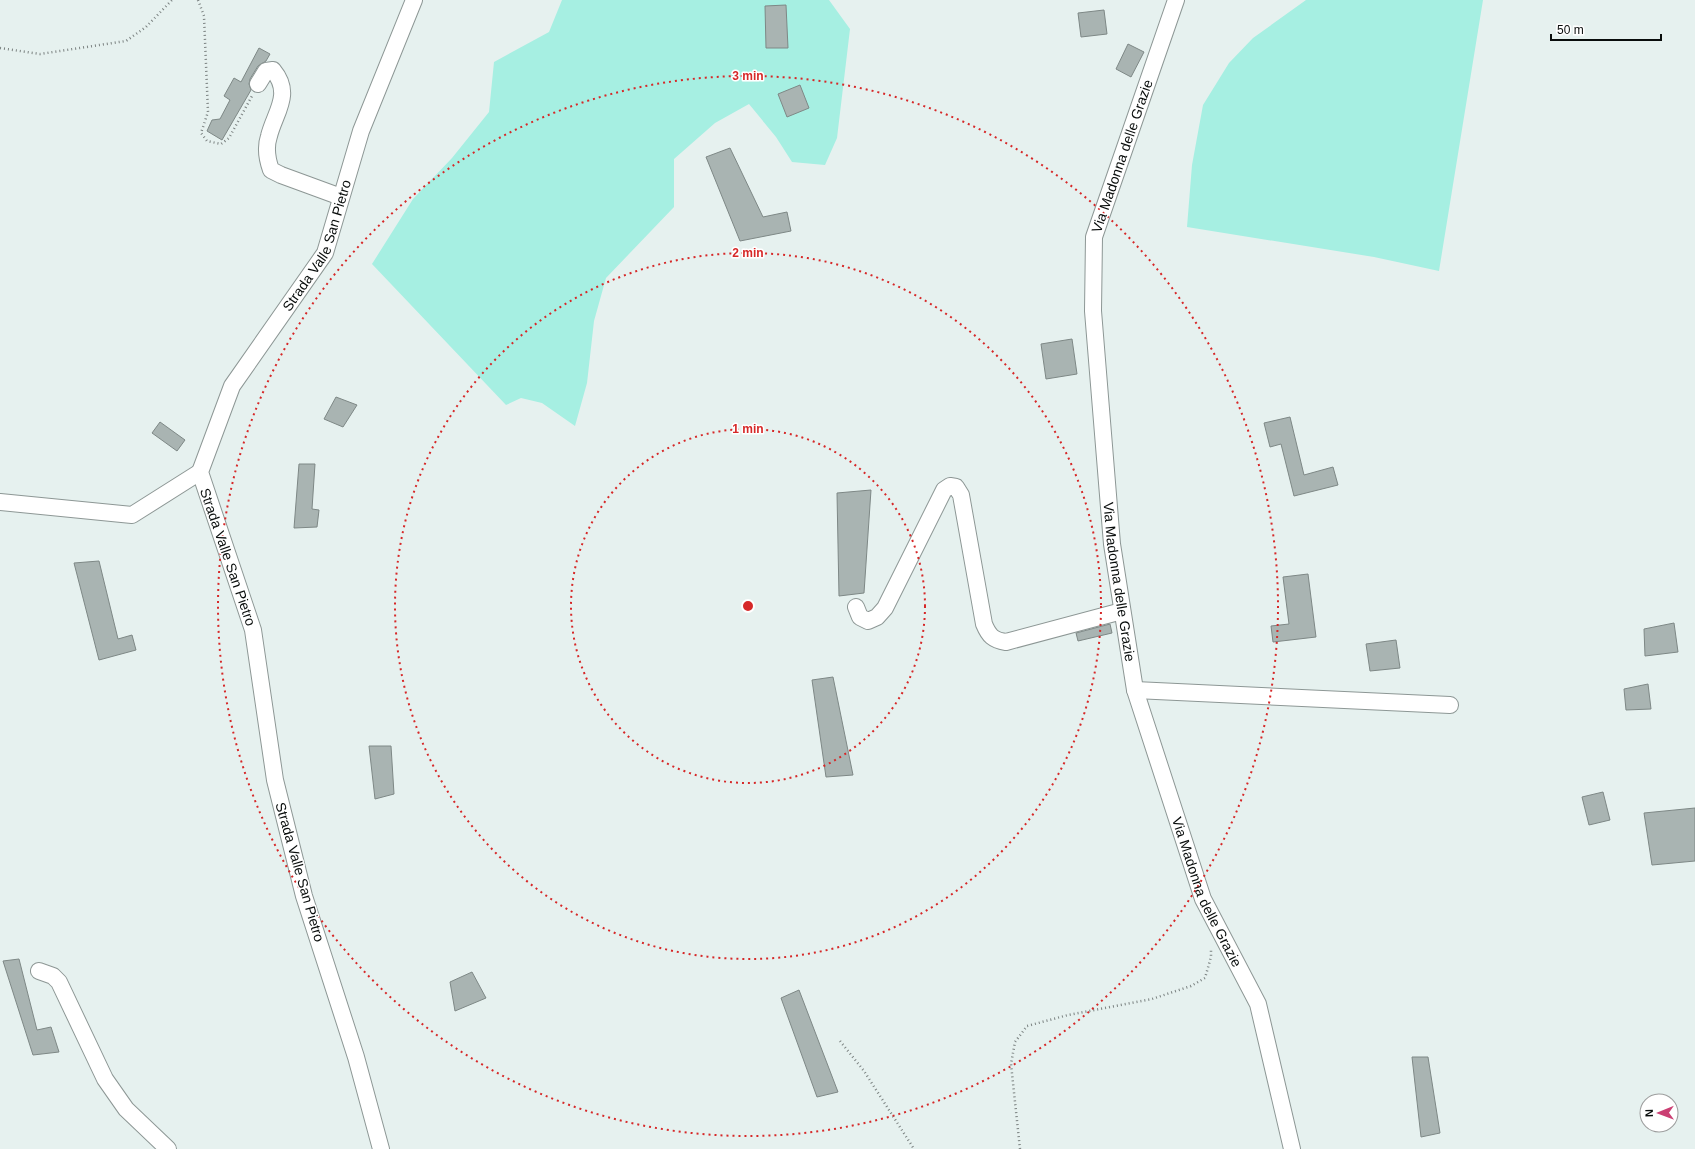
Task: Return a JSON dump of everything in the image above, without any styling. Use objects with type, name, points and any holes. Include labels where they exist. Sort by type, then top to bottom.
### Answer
[{"type":"street","name":"Strada Valle San Pietro","points":[[381,1149],[356,1057],[304,896],[275,780],[254,630],[200,472],[232,386],[325,253],[360,131],[414,0]]},
{"type":"street","name":"Via Madonna delle Grazie","points":[[1176,0],[1094,237],[1093,311],[1112,544],[1135,690],[1204,899],[1258,1004],[1292,1149]]},
{"type":"street","points":[[258,84],[266,71],[273,70],[279,78],[282,86],[283,96],[268,137],[267,158],[271,170],[341,197]]},
{"type":"street","points":[[0,502],[132,514],[200,472]]},
{"type":"street","points":[[856,607],[860,617],[868,621],[877,617],[885,608],[944,490],[950,486],[956,487],[962,495],[984,624],[988,635],[997,640],[1006,642],[1122,611]]},
{"type":"street","points":[[1135,690],[1450,705]]},
{"type":"street","points":[[39,971],[53,976],[59,982],[104,1079],[126,1109],[168,1149]]},
{"type":"path","points":[[0,48],[40,54],[126,41],[146,27],[172,0]]},
{"type":"path","points":[[198,0],[204,16],[208,112],[201,133],[207,141],[221,144],[229,138],[258,84]]},
{"type":"path","points":[[1020,1149],[1011,1064],[1015,1042],[1027,1026],[1068,1015],[1152,999],[1191,986],[1205,978],[1211,957],[1210,934],[1217,925]]},
{"type":"path","points":[[840,1041],[864,1071],[914,1149]]},
{"type":"green space","points":[[562,0],[829,0],[850,29],[837,138],[825,165],[792,162],[776,137],[749,104],[715,123],[674,159],[674,207],[606,278],[594,321],[587,383],[575,426],[542,403],[521,398],[506,405],[372,264],[413,199],[452,158],[489,112],[494,62],[549,32]]},
{"type":"green space","points":[[1306,0],[1483,0],[1439,271],[1374,257],[1187,227],[1192,165],[1203,105],[1229,63],[1253,38]]},
{"type":"building","points":[[786,5],[788,48],[766,48],[765,6]]},
{"type":"building","points":[[1104,10],[1107,34],[1081,37],[1078,13]]},
{"type":"building","points":[[1128,44],[1144,52],[1131,77],[1116,69]]},
{"type":"building","points":[[259,48],[270,54],[266,61],[258,66],[250,79],[249,84],[251,90],[222,140],[207,131],[212,120],[220,119],[230,100],[224,96],[234,78],[241,82]]},
{"type":"building","points":[[800,85],[809,108],[787,117],[778,94]]},
{"type":"building","points":[[730,148],[763,217],[787,212],[791,231],[740,241],[706,157]]},
{"type":"building","points":[[1072,339],[1077,374],[1046,379],[1041,344]]},
{"type":"building","points":[[336,397],[357,405],[343,427],[324,419]]},
{"type":"building","points":[[1290,417],[1304,475],[1333,467],[1338,485],[1294,496],[1281,444],[1270,447],[1264,423]]},
{"type":"building","points":[[160,422],[185,440],[177,451],[152,433]]},
{"type":"building","points":[[299,464],[315,464],[312,509],[319,510],[317,527],[294,528]]},
{"type":"building","points":[[871,490],[864,593],[839,596],[837,493]]},
{"type":"building","points":[[99,561],[118,639],[132,635],[136,650],[99,660],[74,563]]},
{"type":"building","points":[[1308,574],[1316,637],[1273,642],[1271,626],[1289,624],[1283,577]]},
{"type":"building","points":[[1674,623],[1678,652],[1645,656],[1644,629]]},
{"type":"building","points":[[1110,624],[1112,633],[1078,641],[1076,633]]},
{"type":"building","points":[[1396,640],[1400,668],[1370,671],[1366,644]]},
{"type":"building","points":[[833,677],[853,775],[826,777],[812,680]]},
{"type":"building","points":[[1648,684],[1651,709],[1626,710],[1624,689]]},
{"type":"building","points":[[369,746],[391,746],[394,794],[375,799]]},
{"type":"building","points":[[1603,792],[1610,820],[1589,825],[1582,797]]},
{"type":"building","points":[[1695,808],[1695,861],[1652,865],[1644,813]]},
{"type":"building","points":[[19,959],[37,1030],[51,1027],[59,1052],[33,1055],[3,961]]},
{"type":"building","points":[[472,972],[486,998],[455,1011],[450,982]]},
{"type":"building","points":[[799,990],[838,1092],[817,1097],[781,998]]},
{"type":"building","points":[[1412,1057],[1428,1057],[1440,1133],[1421,1137]]}]
